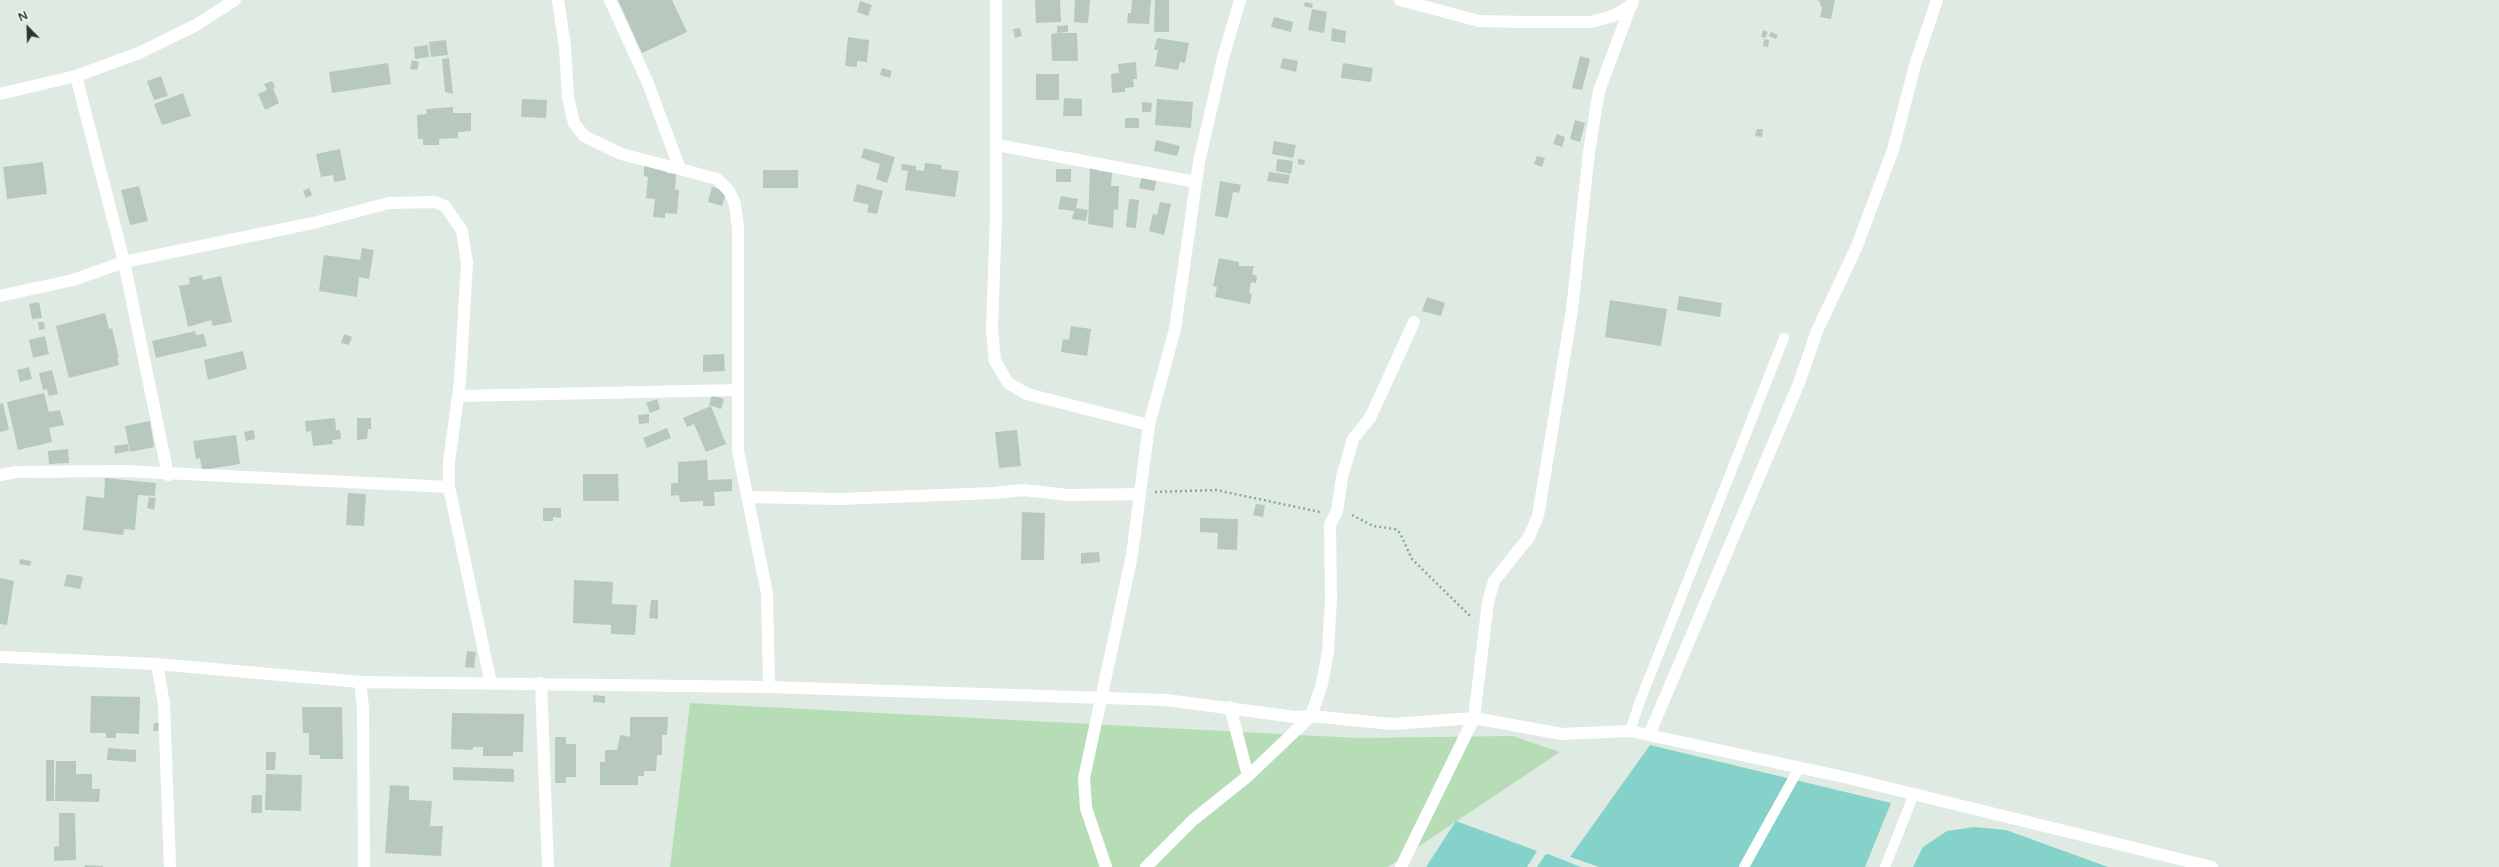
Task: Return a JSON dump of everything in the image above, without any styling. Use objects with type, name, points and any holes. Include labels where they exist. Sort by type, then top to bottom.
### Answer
[{"type":"street","points":[[0,94],[76,76],[146,50],[196,25],[235,0]]},
{"type":"street","points":[[558,0],[565,47],[568,98],[574,123],[584,136],[621,154],[717,179],[729,191],[735,204],[738,228],[738,451],[768,594],[769,687]]},
{"type":"street","points":[[610,0],[647,81],[680,169]]},
{"type":"street","points":[[996,0],[997,145],[992,329],[995,361],[1008,383],[1026,394],[1149,425]]},
{"type":"street","points":[[1106,867],[1086,808],[1084,778],[1132,555],[1149,425],[1175,329],[1196,182],[1223,58],[1240,0]]},
{"type":"street","points":[[1400,0],[1479,21],[1526,22],[1592,22],[1613,16],[1633,2]]},
{"type":"street","points":[[1649,735],[1800,383],[1817,330],[1857,246],[1893,150],[1914,65],[1937,0]]},
{"type":"street","points":[[1401,867],[1474,718],[1488,602],[1494,581],[1529,537],[1538,516],[1572,310],[1589,152],[1599,90],[1633,2]]},
{"type":"street","points":[[76,76],[124,262],[168,475]]},
{"type":"street","points":[[997,145],[1196,182]]},
{"type":"street","points":[[0,296],[73,280],[124,262],[313,223],[389,203],[435,202],[445,206],[462,231],[467,263],[458,396],[449,462],[449,486],[491,684]]},
{"type":"street","points":[[1146,867],[1193,820],[1248,776],[1311,716],[1322,684],[1328,651],[1331,598],[1330,526],[1337,511],[1342,477],[1354,439],[1370,418],[1414,322]]},
{"type":"street","points":[[458,396],[737,390]]},
{"type":"street","points":[[0,475],[16,472],[117,471],[168,475],[243,475],[449,486]]},
{"type":"street","points":[[747,496],[839,499],[994,493],[1023,490],[1068,495],[1139,494]]},
{"type":"street","points":[[0,657],[157,664],[360,682],[491,684],[540,683],[769,687],[1166,700],[1230,707],[1295,717],[1311,716],[1392,724],[1474,718],[1562,734],[1630,731],[1914,794],[2212,867]]},
{"type":"street","points":[[157,664],[164,704],[170,867]]},
{"type":"street","points":[[360,682],[363,707],[364,867]]},
{"type":"street","points":[[540,683],[548,867]]},
{"type":"street","points":[[1230,707],[1248,776]]},
{"type":"lane","points":[[1630,731],[1640,701],[1784,338]]},
{"type":"lane","points":[[1744,867],[1799,768]]},
{"type":"lane","points":[[1885,867],[1914,794]]},
{"type":"green space","points":[[690,703],[1357,738],[1513,736],[1560,752],[1388,867],[670,867]]},
{"type":"water","points":[[1650,745],[1891,803],[1865,867],[1599,867],[1570,857]]},
{"type":"water","points":[[1456,821],[1537,851],[1527,867],[1426,867]]},
{"type":"water","points":[[1974,827],[2006,830],[2108,867],[1913,867],[1923,847],[1947,831]]},
{"type":"water","points":[[1548,854],[1581,867],[1537,867],[1545,855]]},
{"type":"building","points":[[618,0],[672,0],[687,32],[642,53]]},
{"type":"building","points":[[1035,0],[1060,0],[1061,22],[1036,23]]},
{"type":"building","points":[[1075,0],[1090,0],[1088,23],[1074,22]]},
{"type":"building","points":[[1132,0],[1151,0],[1149,24],[1127,23],[1128,13],[1131,13]]},
{"type":"building","points":[[1155,0],[1169,0],[1169,32],[1154,32]]},
{"type":"building","points":[[1816,0],[1835,0],[1831,19],[1820,17],[1822,8],[1819,1]]},
{"type":"building","points":[[860,1],[872,5],[868,16],[857,12]]},
{"type":"building","points":[[1305,2],[1313,4],[1312,8],[1304,6]]},
{"type":"building","points":[[1312,9],[1327,12],[1324,33],[1308,30]]},
{"type":"building","points":[[1274,17],[1293,22],[1291,32],[1271,27]]},
{"type":"building","points":[[1068,25],[1068,32],[1057,33],[1057,26]]},
{"type":"building","points":[[1020,28],[1022,36],[1015,38],[1013,29]]},
{"type":"building","points":[[1332,28],[1346,31],[1345,43],[1331,41]]},
{"type":"building","points":[[1763,30],[1768,32],[1765,38],[1761,37]]},
{"type":"building","points":[[1771,32],[1778,35],[1776,39],[1769,36]]},
{"type":"building","points":[[1077,33],[1078,61],[1052,61],[1051,34]]},
{"type":"building","points":[[848,37],[869,40],[867,62],[857,61],[857,67],[845,66]]},
{"type":"building","points":[[1157,38],[1189,43],[1185,63],[1180,62],[1178,70],[1155,66],[1158,50],[1154,50]]},
{"type":"building","points":[[1764,39],[1769,40],[1768,47],[1763,46]]},
{"type":"building","points":[[446,40],[448,55],[431,57],[429,42]]},
{"type":"building","points":[[428,45],[429,57],[415,59],[414,47]]},
{"type":"building","points":[[1580,56],[1590,59],[1582,90],[1572,88]]},
{"type":"building","points":[[449,58],[453,94],[445,92],[442,59]]},
{"type":"building","points":[[1283,58],[1298,61],[1296,72],[1280,68]]},
{"type":"building","points":[[412,60],[419,62],[417,70],[410,69]]},
{"type":"building","points":[[1136,62],[1137,79],[1133,79],[1134,87],[1125,88],[1125,92],[1112,93],[1111,74],[1119,73],[1118,64]]},
{"type":"building","points":[[388,63],[391,84],[332,93],[329,72]]},
{"type":"building","points":[[1343,63],[1373,68],[1371,82],[1341,78]]},
{"type":"building","points":[[882,68],[892,71],[890,78],[880,75]]},
{"type":"building","points":[[1036,74],[1059,74],[1059,100],[1036,100]]},
{"type":"building","points":[[161,76],[168,96],[154,100],[147,81]]},
{"type":"building","points":[[272,81],[279,103],[265,110],[258,94],[267,90],[264,84]]},
{"type":"building","points":[[183,93],[191,116],[162,125],[154,104]]},
{"type":"building","points":[[1064,98],[1082,99],[1082,116],[1063,116]]},
{"type":"building","points":[[522,99],[547,100],[546,118],[521,117]]},
{"type":"building","points":[[1157,99],[1193,102],[1191,128],[1155,125]]},
{"type":"building","points":[[1142,102],[1152,103],[1151,112],[1142,112]]},
{"type":"building","points":[[453,107],[453,113],[471,113],[471,131],[458,132],[458,138],[439,139],[439,145],[423,145],[423,139],[418,139],[417,115],[427,114],[426,109]]},
{"type":"building","points":[[1125,118],[1139,118],[1139,128],[1125,128]]},
{"type":"building","points":[[1575,120],[1585,123],[1580,142],[1570,139]]},
{"type":"building","points":[[1757,129],[1763,129],[1762,137],[1755,136]]},
{"type":"building","points":[[1557,134],[1565,137],[1562,147],[1553,144]]},
{"type":"building","points":[[1156,140],[1180,146],[1177,156],[1154,151]]},
{"type":"building","points":[[1274,141],[1296,145],[1293,158],[1272,154]]},
{"type":"building","points":[[864,148],[895,157],[887,183],[876,179],[880,164],[861,158]]},
{"type":"building","points":[[340,149],[346,180],[334,182],[333,175],[321,177],[316,154]]},
{"type":"building","points":[[1537,156],[1545,158],[1542,167],[1534,164]]},
{"type":"building","points":[[1277,159],[1293,161],[1291,174],[1276,171]]},
{"type":"building","points":[[1298,159],[1305,160],[1304,165],[1298,164]]},
{"type":"building","points":[[43,162],[47,194],[7,199],[3,167]]},
{"type":"building","points":[[925,163],[942,165],[941,169],[959,171],[955,197],[905,190],[908,171],[901,170],[902,164],[916,166],[916,170],[924,171]]},
{"type":"building","points":[[644,165],[667,167],[667,173],[676,174],[675,190],[679,190],[677,214],[665,213],[665,218],[653,217],[655,199],[646,198],[648,177],[644,176]]},
{"type":"building","points":[[1090,168],[1099,169],[1099,171],[1112,172],[1111,186],[1119,186],[1118,210],[1114,209],[1113,228],[1088,224]]},
{"type":"building","points":[[1056,169],[1071,169],[1071,182],[1056,182]]},
{"type":"building","points":[[763,170],[798,170],[798,188],[763,188]]},
{"type":"building","points":[[1269,172],[1290,175],[1288,184],[1267,181]]},
{"type":"building","points":[[1142,176],[1157,179],[1154,191],[1139,188]]},
{"type":"building","points":[[1220,181],[1241,185],[1239,193],[1233,192],[1228,218],[1215,216]]},
{"type":"building","points":[[857,184],[883,191],[877,214],[867,212],[869,205],[853,201]]},
{"type":"building","points":[[139,186],[148,221],[130,225],[121,190]]},
{"type":"building","points":[[712,187],[727,191],[722,206],[708,202]]},
{"type":"building","points":[[309,188],[312,195],[306,198],[303,191]]},
{"type":"building","points":[[1061,196],[1078,199],[1076,208],[1088,210],[1086,221],[1072,219],[1074,211],[1058,209]]},
{"type":"building","points":[[1129,199],[1139,200],[1136,228],[1126,227]]},
{"type":"building","points":[[1160,202],[1171,204],[1164,235],[1149,231],[1153,214],[1157,215]]},
{"type":"building","points":[[362,248],[374,250],[369,279],[359,277],[357,297],[319,291],[324,255],[360,260]]},
{"type":"building","points":[[1219,258],[1239,262],[1239,266],[1254,266],[1252,274],[1257,276],[1256,283],[1251,282],[1249,293],[1252,294],[1250,304],[1215,297],[1217,287],[1213,286]]},
{"type":"building","points":[[202,275],[203,280],[221,276],[232,322],[213,326],[211,320],[188,327],[179,286],[190,284],[189,278]]},
{"type":"building","points":[[1679,296],[1722,303],[1720,317],[1677,310]]},
{"type":"building","points":[[1427,297],[1445,303],[1441,316],[1422,311]]},
{"type":"building","points":[[1610,300],[1667,309],[1661,346],[1605,337]]},
{"type":"building","points":[[39,302],[42,318],[32,319],[29,304]]},
{"type":"building","points":[[105,313],[109,329],[112,328],[119,358],[117,358],[119,365],[69,378],[56,326]]},
{"type":"building","points":[[38,322],[44,322],[45,329],[39,330]]},
{"type":"building","points":[[1071,326],[1091,329],[1087,356],[1061,352],[1063,339],[1069,340]]},
{"type":"building","points":[[195,331],[196,335],[204,334],[207,346],[156,358],[152,341]]},
{"type":"building","points":[[344,334],[352,337],[349,345],[341,343]]},
{"type":"building","points":[[45,336],[49,354],[33,358],[29,340]]},
{"type":"building","points":[[243,351],[247,369],[208,380],[204,360]]},
{"type":"building","points":[[724,354],[725,371],[703,372],[703,355]]},
{"type":"building","points":[[29,367],[32,379],[20,382],[17,370]]},
{"type":"building","points":[[52,370],[58,394],[49,396],[47,389],[43,390],[39,373]]},
{"type":"building","points":[[44,393],[49,412],[60,410],[64,425],[49,428],[52,442],[18,450],[7,402]]},
{"type":"building","points":[[712,395],[724,399],[721,409],[709,405]]},
{"type":"building","points":[[657,399],[660,409],[650,413],[646,403]]},
{"type":"building","points":[[3,403],[9,430],[0,432],[0,404]]},
{"type":"building","points":[[711,406],[726,444],[706,452],[694,424],[687,427],[683,418]]},
{"type":"building","points":[[649,414],[649,423],[639,424],[638,415]]},
{"type":"building","points":[[335,418],[336,430],[340,430],[341,439],[332,440],[333,444],[313,446],[311,431],[306,432],[305,421]]},
{"type":"building","points":[[357,418],[371,418],[371,429],[368,429],[367,439],[357,440]]},
{"type":"building","points":[[150,421],[154,447],[130,452],[125,426]]},
{"type":"building","points":[[667,428],[671,438],[647,448],[643,438]]},
{"type":"building","points":[[254,430],[255,439],[246,441],[244,432]]},
{"type":"building","points":[[1017,430],[1021,466],[999,468],[995,432]]},
{"type":"building","points":[[236,435],[240,464],[202,470],[200,458],[196,459],[193,441]]},
{"type":"building","points":[[128,444],[129,451],[115,454],[114,446]]},
{"type":"building","points":[[68,449],[69,463],[49,464],[48,451]]},
{"type":"building","points":[[707,460],[708,480],[732,479],[732,491],[714,492],[715,506],[703,506],[703,501],[680,502],[679,495],[671,496],[671,483],[678,483],[678,462]]},
{"type":"building","points":[[583,474],[618,474],[619,501],[583,501]]},
{"type":"building","points":[[105,478],[156,483],[155,496],[138,495],[135,530],[124,529],[123,535],[83,530],[86,496],[104,498]]},
{"type":"building","points":[[348,493],[366,494],[364,526],[346,525]]},
{"type":"building","points":[[149,497],[156,498],[154,510],[147,508]]},
{"type":"building","points":[[1256,504],[1265,505],[1263,517],[1253,515]]},
{"type":"building","points":[[543,508],[561,508],[561,518],[553,517],[553,521],[543,521]]},
{"type":"building","points":[[1022,512],[1045,513],[1044,560],[1021,560]]},
{"type":"building","points":[[1200,518],[1238,519],[1237,550],[1217,549],[1218,533],[1200,532]]},
{"type":"building","points":[[1099,552],[1100,562],[1081,564],[1081,553]]},
{"type":"building","points":[[20,559],[31,561],[30,566],[19,564]]},
{"type":"building","points":[[67,574],[83,577],[80,589],[64,586]]},
{"type":"building","points":[[0,578],[14,581],[7,625],[0,624]]},
{"type":"building","points":[[574,580],[613,582],[612,604],[637,605],[635,635],[611,634],[611,625],[573,623]]},
{"type":"building","points":[[651,600],[658,600],[658,619],[649,618]]},
{"type":"building","points":[[467,651],[476,652],[474,668],[465,667]]},
{"type":"building","points":[[593,695],[605,696],[605,703],[593,702]]},
{"type":"building","points":[[91,696],[140,697],[139,734],[116,733],[116,738],[106,738],[106,733],[90,733]]},
{"type":"building","points":[[302,707],[342,707],[343,759],[320,759],[320,755],[309,755],[309,733],[303,733]]},
{"type":"building","points":[[452,713],[524,714],[523,752],[513,752],[513,756],[483,756],[483,747],[473,747],[473,750],[451,749]]},
{"type":"building","points":[[630,717],[668,717],[667,735],[662,735],[662,755],[657,755],[656,771],[644,771],[644,776],[638,776],[638,785],[600,785],[600,762],[605,762],[605,750],[617,750],[620,736],[623,735],[630,737]]},
{"type":"building","points":[[154,723],[159,723],[158,731],[153,731]]},
{"type":"building","points":[[555,737],[566,737],[566,744],[576,744],[576,777],[566,777],[566,783],[555,783]]},
{"type":"building","points":[[108,748],[136,750],[136,762],[107,760]]},
{"type":"building","points":[[266,752],[276,752],[275,770],[266,770]]},
{"type":"building","points":[[46,760],[54,760],[54,801],[46,801]]},
{"type":"building","points":[[56,761],[76,761],[76,774],[92,774],[92,789],[100,789],[99,802],[55,801]]},
{"type":"building","points":[[453,767],[514,769],[514,782],[453,780]]},
{"type":"building","points":[[266,774],[302,775],[301,811],[265,810]]},
{"type":"building","points":[[390,785],[409,786],[409,800],[432,801],[430,826],[443,826],[441,856],[385,853]]},
{"type":"building","points":[[252,795],[262,795],[262,813],[251,813]]},
{"type":"building","points":[[59,813],[75,813],[76,860],[54,861],[54,847],[59,846]]},
{"type":"building","points":[[85,865],[103,866],[103,867],[85,867]]}]
